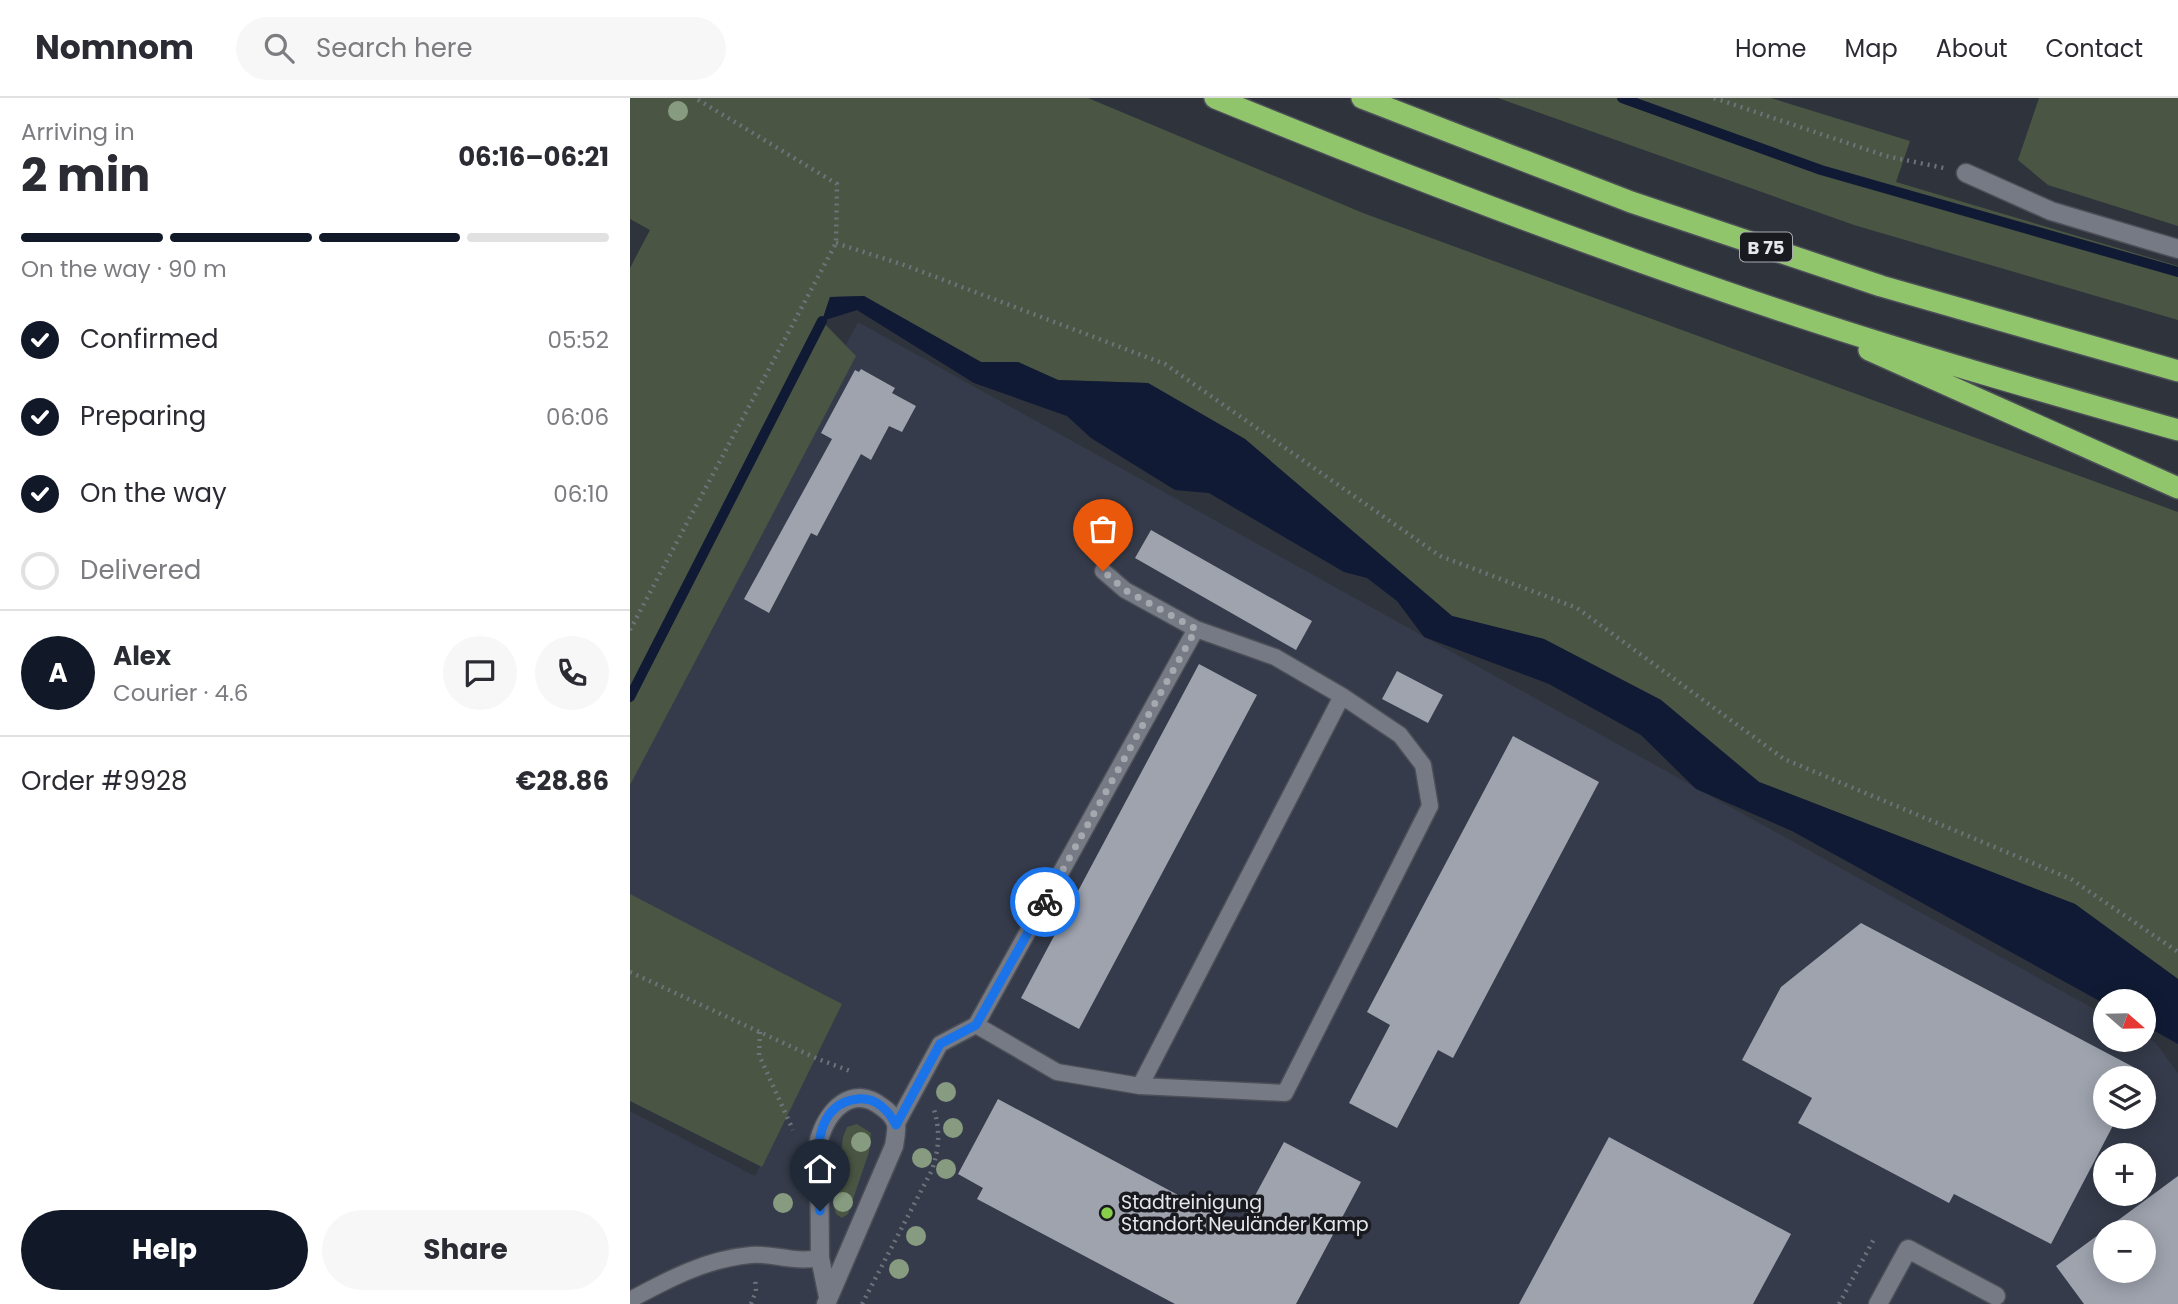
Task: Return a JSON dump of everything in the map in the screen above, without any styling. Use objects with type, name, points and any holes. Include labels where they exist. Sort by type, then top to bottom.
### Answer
[{"type":"highway","points":[[1216,98],[1364,158],[1614,253],[1781,311],[2178,430]]},
{"type":"highway","name":"B 75","points":[[1362,98],[1631,202],[1855,277],[2178,371]]},
{"type":"highway","points":[[1781,311],[2178,488]]},
{"type":"street","points":[[1966,173],[2052,211],[2178,249]]},
{"type":"street","points":[[864,1098],[876,1102],[890,1113],[896,1125],[894,1146],[880,1185],[827,1300],[820,1258],[819,1140],[824,1122],[834,1108],[846,1100],[864,1098]]},
{"type":"street","points":[[1878,1304],[1908,1249],[1996,1296]]},
{"type":"lane","points":[[976,1025],[1057,1072],[1140,1086],[1284,1093],[1430,806],[1423,765],[1400,735],[1342,696],[1275,657],[1196,629],[1125,590],[1103,571]]},
{"type":"lane","points":[[896,1125],[940,1044],[976,1025],[1196,629]]},
{"type":"lane","points":[[1140,1086],[1342,696]]},
{"type":"lane","points":[[630,1300],[695,1266],[752,1255],[798,1262],[820,1258]]},
{"type":"path","points":[[630,631],[836,243],[837,184],[695,98]]},
{"type":"path","points":[[1714,98],[1886,156],[1966,173]]},
{"type":"path","points":[[836,243],[904,265],[1165,364],[1440,556],[1577,608],[1784,759],[2071,878],[2178,952]]},
{"type":"path","points":[[630,972],[818,1059],[858,1073]]},
{"type":"path","points":[[760,1032],[759,1055],[793,1130]]},
{"type":"path","points":[[863,1304],[932,1170],[939,1151],[940,1128],[932,1101],[914,1092]]},
{"type":"path","points":[[1839,1304],[1874,1239]]},
{"type":"shaded area","points":[[858,322],[2093,1008],[2093,1052],[2156,1052],[2156,1043],[2178,1073],[2178,1304],[630,1304],[630,1111],[755,1176],[837,1013],[630,902],[630,751]]},
{"type":"green space","points":[[630,98],[1088,98],[1363,213],[2178,512],[2178,979],[2075,904],[1759,782],[1661,700],[1544,639],[1452,616],[1245,439],[1148,383],[1058,380],[1018,362],[981,362],[864,296],[830,297],[822,321],[856,356],[630,785],[630,268],[650,230],[630,219]]},
{"type":"green space","points":[[1498,98],[1771,98],[1910,141],[1896,182],[2178,266],[2178,320],[1854,225]]},
{"type":"green space","points":[[2039,98],[2178,98],[2178,226],[2048,185],[2018,160]]},
{"type":"green space","points":[[630,894],[842,1004],[762,1167],[630,1101]]},
{"type":"green space","points":[[857,1124],[871,1133],[869,1152],[848,1214],[842,1218],[836,1214],[834,1207],[843,1137],[847,1127]]},
{"type":"water","points":[[864,296],[981,362],[1018,362],[1058,380],[1148,383],[1245,439],[1452,616],[1544,639],[1661,700],[1759,782],[2075,904],[2178,979],[2178,1044],[2156,1032],[2156,989],[2093,989],[2093,997],[1792,831],[1696,789],[1641,735],[1549,684],[1424,637],[1397,601],[1367,578],[1344,572],[1209,493],[1175,490],[1091,438],[1067,416],[974,383],[857,310],[822,321],[830,297]]},
{"type":"building","points":[[861,369],[895,388],[892,393],[916,406],[902,432],[889,426],[871,460],[861,454],[817,536],[811,533],[769,613],[744,599],[832,439],[821,433],[855,370],[859,372]]},
{"type":"building","points":[[1151,530],[1312,621],[1296,650],[1135,558]]},
{"type":"building","points":[[1199,664],[1257,695],[1079,1029],[1021,998]]},
{"type":"building","points":[[1397,671],[1443,695],[1428,723],[1382,699]]},
{"type":"building","points":[[1513,736],[1599,782],[1453,1058],[1438,1050],[1397,1128],[1349,1103],[1390,1025],[1367,1012]]},
{"type":"building","points":[[1861,923],[2093,1046],[2093,1052],[2105,1052],[2132,1066],[2093,1066],[2093,1129],[2111,1129],[2104,1143],[2093,1143],[2093,1164],[2051,1244],[1954,1194],[1949,1203],[1798,1123],[1812,1098],[1742,1060],[1781,987]]},
{"type":"building","name":"Stadtreinigung Standort Neuländer Kamp","points":[[998,1099],[1238,1227],[1284,1142],[1361,1182],[1296,1304],[1175,1304],[977,1199],[983,1188],[958,1174]]},
{"type":"building","points":[[1609,1137],[1791,1234],[1753,1304],[1519,1304]]},
{"type":"building","points":[[2178,1176],[2178,1304],[2084,1304],[2056,1266],[2093,1239],[2093,1283],[2156,1283],[2156,1220],[2118,1220],[2137,1206],[2156,1206],[2156,1192]]},
{"type":"waterway","points":[[1622,98],[1821,170],[2178,272]]},
{"type":"waterway","points":[[630,697],[822,321]]},
{"type":"way so far","points":[[1045,902],[1196,629],[1125,590],[1103,571]]},
{"type":"place","name":"Stadtreinigung Standort Neuländer Kamp","points":[[1107,1213]]},
{"type":"route","points":[[820,1211],[819,1140],[824,1122],[834,1108],[846,1100],[864,1098],[876,1102],[890,1113],[896,1125],[940,1044],[976,1025],[1045,902]]}]
